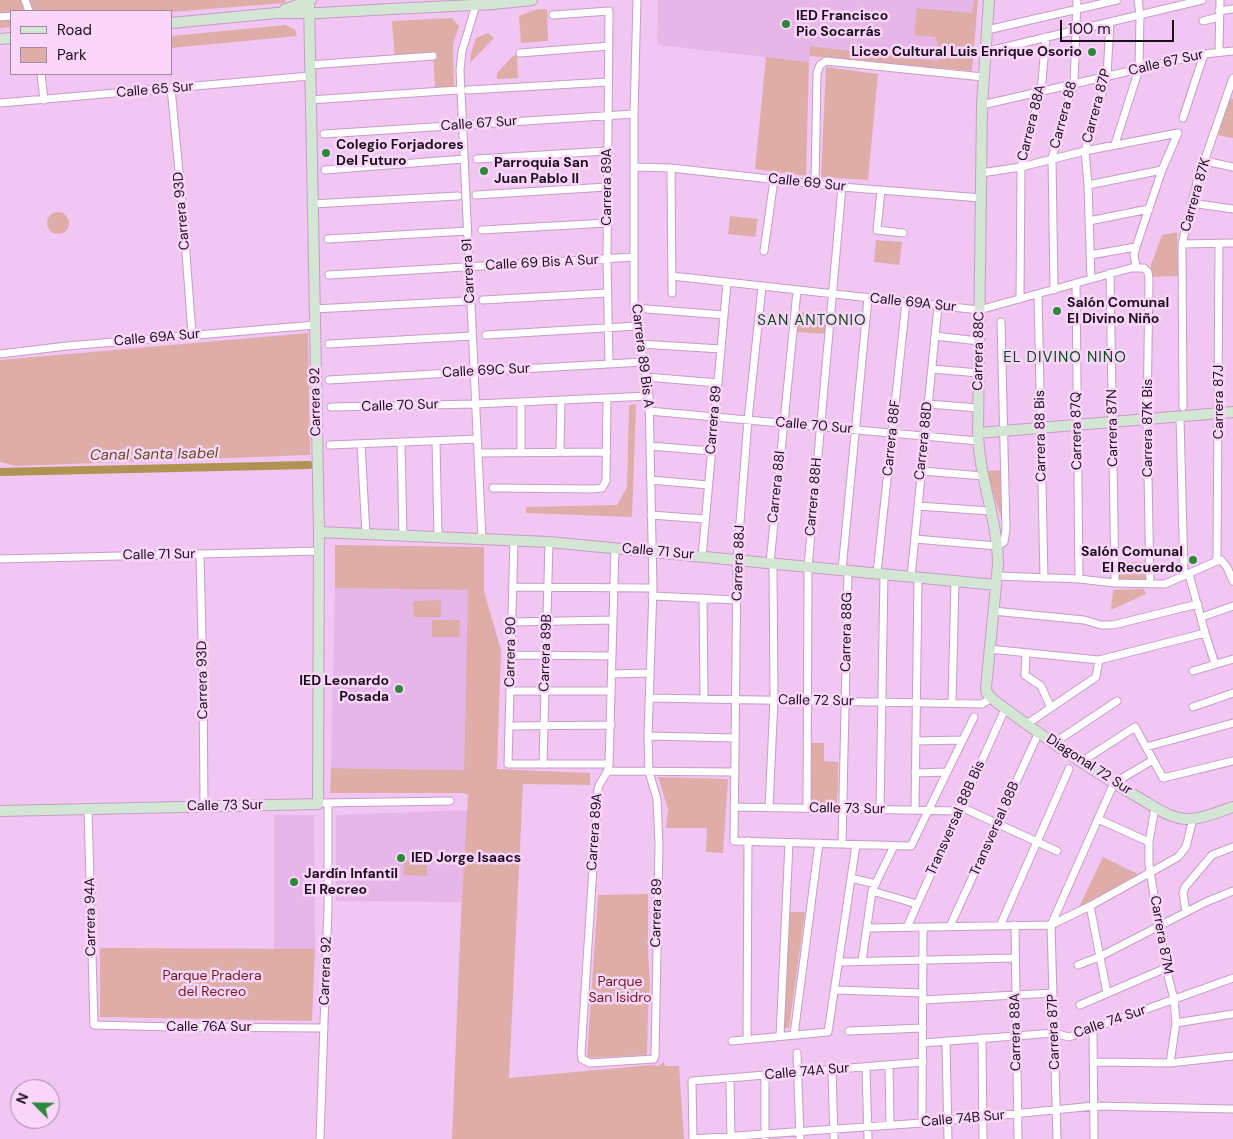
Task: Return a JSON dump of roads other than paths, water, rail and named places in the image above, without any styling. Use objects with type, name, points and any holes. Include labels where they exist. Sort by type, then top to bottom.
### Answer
[{"type":"street","points":[[277,13],[309,0]]},
{"type":"street","name":"Carrera 92","points":[[309,0],[323,803],[328,907],[320,1139]]},
{"type":"street","points":[[172,23],[277,13],[308,13],[532,0]]},
{"type":"street","name":"Carrera 89 Bis A","points":[[637,0],[634,114],[634,308],[650,412],[653,588],[648,736],[650,772]]},
{"type":"street","name":"Carrera 88C","points":[[987,701],[986,682],[996,580],[997,546],[983,476],[978,437],[978,408],[982,105],[989,0]]},
{"type":"street","name":"Carrera 88","points":[[1054,290],[1052,158],[1061,122],[1074,84],[1077,0]]},
{"type":"street","points":[[987,30],[1117,0]]},
{"type":"street","points":[[1115,144],[1139,69],[1140,15],[1138,0]]},
{"type":"street","points":[[993,50],[1140,15],[1171,4],[1202,0]]},
{"type":"street","points":[[1219,52],[1220,0]]},
{"type":"street","name":"Carrera 91","points":[[476,2],[460,60],[482,539]]},
{"type":"street","points":[[1203,21],[1233,9]]},
{"type":"street","name":"Carrera 89A","points":[[553,15],[608,12],[608,363]]},
{"type":"street","name":"Carrera 87P","points":[[1091,279],[1085,151],[1107,76],[1110,22]]},
{"type":"street","name":"Carrera 88A","points":[[1020,299],[1021,167],[1042,91],[1046,37]]},
{"type":"street","points":[[520,53],[609,46]]},
{"type":"street","name":"Calle 67 Sur","points":[[982,105],[1204,54],[1233,51]]},
{"type":"street","points":[[1184,118],[1204,54]]},
{"type":"street","points":[[309,65],[433,56]]},
{"type":"street","points":[[815,184],[817,73],[820,65],[826,61],[983,77]]},
{"type":"street","points":[[41,75],[44,100]]},
{"type":"street","name":"Calle 65 Sur","points":[[0,103],[310,76]]},
{"type":"street","name":"Carrera 87K","points":[[1215,664],[1198,604],[1186,575],[1182,412],[1182,244],[1191,203],[1230,95],[1233,78]]},
{"type":"street","points":[[468,90],[608,82]]},
{"type":"street","name":"Carrera 93D","points":[[171,88],[192,334]]},
{"type":"street","points":[[310,100],[458,90]]},
{"type":"street","name":"Calle 67 Sur","points":[[324,134],[634,114]]},
{"type":"street","points":[[981,173],[1021,167],[1052,158],[1178,132],[1162,170],[1136,246],[1134,255],[1136,267]]},
{"type":"street","points":[[477,159],[607,151]]},
{"type":"street","points":[[325,170],[464,160]]},
{"type":"street","points":[[1205,161],[1233,167]]},
{"type":"street","name":"Calle 69 Sur","points":[[634,167],[671,168],[842,187],[981,198]]},
{"type":"street","points":[[671,168],[672,292]]},
{"type":"street","points":[[1088,185],[1162,170]]},
{"type":"street","points":[[764,252],[774,180]]},
{"type":"street","points":[[476,195],[607,186]]},
{"type":"street","name":"Carrera 88H","points":[[807,808],[809,701],[808,567],[842,187]]},
{"type":"street","points":[[881,190],[876,230],[903,233]]},
{"type":"street","points":[[312,204],[458,196]]},
{"type":"street","points":[[1191,203],[1233,209]]},
{"type":"street","points":[[1089,221],[1149,208]]},
{"type":"street","points":[[482,230],[607,223]]},
{"type":"street","points":[[328,240],[467,231]]},
{"type":"street","points":[[1182,244],[1233,243]]},
{"type":"street","name":"Carrera 87J","points":[[1219,244],[1219,560]]},
{"type":"street","points":[[1090,255],[1136,246]]},
{"type":"street","name":"Calle 69 Bis A Sur","points":[[329,275],[634,257]]},
{"type":"street","name":"Calle 69A Sur","points":[[672,276],[979,310],[1136,267]]},
{"type":"street","name":"Carrera 87K Bis","points":[[1136,267],[1144,268],[1148,272],[1147,420],[1150,584]]},
{"type":"street","name":"Carrera 87N","points":[[1110,274],[1115,583]]},
{"type":"street","name":"Carrera 89","points":[[702,557],[727,282]]},
{"type":"street","name":"Carrera 87Q","points":[[1076,284],[1079,579]]},
{"type":"street","name":"Carrera 88J","points":[[748,841],[734,841],[737,560],[748,420],[762,286]]},
{"type":"street","name":"Carrera 88I","points":[[769,808],[774,700],[772,563],[797,291]]},
{"type":"street","points":[[484,300],[607,293]]},
{"type":"street","name":"Carrera 88 Bis","points":[[1038,294],[1044,578]]},
{"type":"street","name":"Carrera 88G","points":[[842,844],[845,570],[855,430],[868,298]]},
{"type":"street","points":[[314,310],[466,301]]},
{"type":"street","name":"Carrera 88F","points":[[880,810],[882,702],[881,574],[892,433],[906,302]]},
{"type":"street","name":"Carrera 88D","points":[[915,810],[915,539],[938,306]]},
{"type":"street","points":[[634,308],[724,315]]},
{"type":"street","points":[[915,539],[997,546],[1004,542],[1006,529],[1001,322]]},
{"type":"street","name":"Calle 69A Sur","points":[[0,354],[192,334],[315,325]]},
{"type":"street","points":[[486,335],[637,326]]},
{"type":"street","points":[[329,344],[472,336]]},
{"type":"street","points":[[935,336],[979,341]]},
{"type":"street","points":[[640,344],[721,349]]},
{"type":"street","name":"Calle 69C Sur","points":[[329,380],[643,362]]},
{"type":"street","points":[[932,369],[979,372]]},
{"type":"street","points":[[646,378],[718,383]]},
{"type":"street","name":"Calle 70 Sur","points":[[331,407],[476,404],[649,396]]},
{"type":"street","points":[[494,488],[602,488],[606,481],[607,398]]},
{"type":"street","points":[[560,452],[561,400]]},
{"type":"street","points":[[521,402],[521,453]]},
{"type":"street","points":[[928,404],[978,408]]},
{"type":"street","name":"Calle 70 Sur","points":[[650,412],[925,436],[978,437],[1004,431],[1147,420],[1182,412],[1219,414],[1233,412]]},
{"type":"street","points":[[330,445],[477,439]]},
{"type":"street","points":[[436,441],[438,537]]},
{"type":"street","points":[[400,442],[403,536]]},
{"type":"street","points":[[361,444],[366,534]]},
{"type":"street","points":[[650,446],[712,451]]},
{"type":"street","points":[[478,453],[606,452]]},
{"type":"street","points":[[922,471],[983,476]]},
{"type":"street","points":[[651,480],[708,485]]},
{"type":"street","points":[[918,506],[990,511]]},
{"type":"street","points":[[651,515],[705,519]]},
{"type":"street","name":"Calle 71 Sur","points":[[319,532],[549,542],[955,581],[1044,578],[1164,584],[1219,560]]},
{"type":"street","name":"Carrera 90","points":[[514,540],[508,764],[543,764]]},
{"type":"street","name":"Carrera 89B","points":[[543,764],[549,542]]},
{"type":"street","name":"Carrera 89A","points":[[615,548],[609,768],[598,790],[582,1059],[590,1063],[654,1059],[655,1056]]},
{"type":"street","name":"Calle 71 Sur","points":[[0,559],[319,551]]},
{"type":"street","name":"Carrera 93D","points":[[200,554],[204,806]]},
{"type":"street","points":[[1219,560],[1227,567],[1233,580]]},
{"type":"street","points":[[952,704],[955,581]]},
{"type":"street","points":[[513,587],[653,588]]},
{"type":"street","points":[[652,596],[737,600]]},
{"type":"street","points":[[703,598],[704,699]]},
{"type":"street","points":[[993,611],[1084,620],[1113,626],[1198,604]]},
{"type":"street","points":[[1202,617],[1233,606]]},
{"type":"street","points":[[512,622],[613,620]]},
{"type":"street","points":[[989,649],[1099,660],[1205,633]]},
{"type":"street","points":[[1026,653],[1025,674],[1041,686],[1051,708]]},
{"type":"street","points":[[511,655],[612,656]]},
{"type":"street","points":[[1193,671],[1233,659]]},
{"type":"street","points":[[1027,724],[1096,677],[1099,660]]},
{"type":"street","points":[[612,674],[650,674]]},
{"type":"street","points":[[510,691],[612,691]]},
{"type":"street","points":[[1193,708],[1233,693]]},
{"type":"street","name":"Calle 72 Sur","points":[[649,698],[952,704],[987,701]]},
{"type":"street","name":"Diagonal 72 Sur","points":[[987,701],[1005,709],[1081,762],[1155,807],[1177,817],[1193,819]]},
{"type":"street","points":[[1054,743],[1117,701]]},
{"type":"street","name":"Transversal 88B Bis","points":[[907,927],[1005,709]]},
{"type":"street","points":[[747,1039],[748,841],[911,846],[974,717]]},
{"type":"street","points":[[1146,747],[1233,723]]},
{"type":"street","points":[[509,726],[610,725]]},
{"type":"street","points":[[1081,762],[1135,727],[1163,778],[1233,760]]},
{"type":"street","name":"Transversal 88B","points":[[950,926],[1039,732]]},
{"type":"street","points":[[648,736],[735,738]]},
{"type":"street","points":[[916,741],[963,740]]},
{"type":"street","points":[[1051,925],[1114,783],[1153,760]]},
{"type":"street","points":[[543,764],[650,772],[735,772]]},
{"type":"street","points":[[1000,926],[1069,769]]},
{"type":"street","name":"Carrera 89","points":[[650,772],[657,799],[659,845],[655,1056]]},
{"type":"street","points":[[916,773],[947,772]]},
{"type":"street","name":"Calle 73 Sur","points":[[0,811],[450,801]]},
{"type":"street","points":[[867,928],[1051,925],[1090,906],[1182,854],[1186,847],[1193,819],[1233,806]]},
{"type":"street","name":"Calle 73 Sur","points":[[734,807],[880,810],[960,809],[1057,850]]},
{"type":"street","name":"Carrera 87M","points":[[1155,807],[1149,842],[1149,872],[1166,968],[1174,1000],[1176,1023],[1170,1063]]},
{"type":"street","name":"Carrera 94A","points":[[88,809],[94,1025]]},
{"type":"street","points":[[1098,819],[1149,842]]},
{"type":"street","points":[[780,1036],[789,842]]},
{"type":"street","points":[[794,1035],[819,843]]},
{"type":"street","points":[[732,1041],[828,1032],[856,845]]},
{"type":"street","points":[[862,961],[874,887],[894,846]]},
{"type":"street","points":[[1186,912],[1183,893],[1185,887],[1212,856],[1233,847]]},
{"type":"street","points":[[851,878],[917,904]]},
{"type":"street","points":[[1078,965],[1099,957],[1159,925],[1233,891]]},
{"type":"street","points":[[1090,906],[1106,993]]},
{"type":"street","name":"Carrera 88A","points":[[1015,925],[1018,1139]]},
{"type":"street","name":"Carrera 87P","points":[[1051,925],[1057,1110],[1056,1139]]},
{"type":"street","points":[[922,1123],[923,927]]},
{"type":"street","points":[[839,962],[1015,958]]},
{"type":"street","points":[[1080,1005],[1166,968]]},
{"type":"street","name":"Calle 74 Sur","points":[[923,1043],[1054,1033],[1070,1036],[1233,978]]},
{"type":"street","points":[[835,990],[923,996],[1053,993]]},
{"type":"street","points":[[1176,1023],[1233,1014]]},
{"type":"street","name":"Calle 76A Sur","points":[[94,1025],[324,1028]]},
{"type":"street","points":[[850,1031],[923,1028]]},
{"type":"street","points":[[1093,1028],[1094,1139]]},
{"type":"street","points":[[982,1038],[983,1139]]},
{"type":"street","points":[[946,1041],[948,1139]]},
{"type":"street","points":[[797,1053],[800,1135]]},
{"type":"street","points":[[1094,1062],[1170,1063],[1233,1056]]},
{"type":"street","name":"Calle 74A Sur","points":[[693,1139],[692,1081],[922,1062]]},
{"type":"street","points":[[889,1065],[890,1125]]},
{"type":"street","points":[[866,1067],[868,1139]]},
{"type":"street","points":[[832,1070],[834,1139]]},
{"type":"street","points":[[765,1075],[765,1136]]},
{"type":"street","points":[[730,1078],[731,1138]]},
{"type":"street","name":"Calle 74B Sur","points":[[693,1139],[800,1135],[834,1129],[947,1121],[1094,1106],[1233,1109]]},
{"type":"waterway","name":"Canal Santa Isabel","points":[[0,472],[309,465]]},
{"type":"place","name":"IED Francisco Pio Socarrás","points":[[786,24]]},
{"type":"place","name":"Liceo Cultural Luis Enrique Osorio","points":[[1092,52]]},
{"type":"place","name":"Colegio Forjadores Del Futuro","points":[[326,153]]},
{"type":"place","name":"Parroquia San Juan Pablo II","points":[[484,171]]},
{"type":"place","name":"Salón Comunal El Divino Niño","points":[[1057,311]]},
{"type":"place","name":"Salón Comunal El Recuerdo","points":[[1193,560]]},
{"type":"place","name":"IED Leonardo Posada","points":[[399,689]]},
{"type":"place","name":"IED Jorge Isaacs","points":[[401,858]]},
{"type":"place","name":"Jardín Infantil El Recreo","points":[[294,882]]},
{"type":"district","name":"SAN ANTONIO","points":[[812,321]]},
{"type":"district","name":"EL DIVINO NIÑO","points":[[1065,358]]},
{"type":"park label","name":"Parque Pradera del Recreo","points":[[212,984]]},
{"type":"park label","name":"Parque San Isidro","points":[[620,990]]}]
